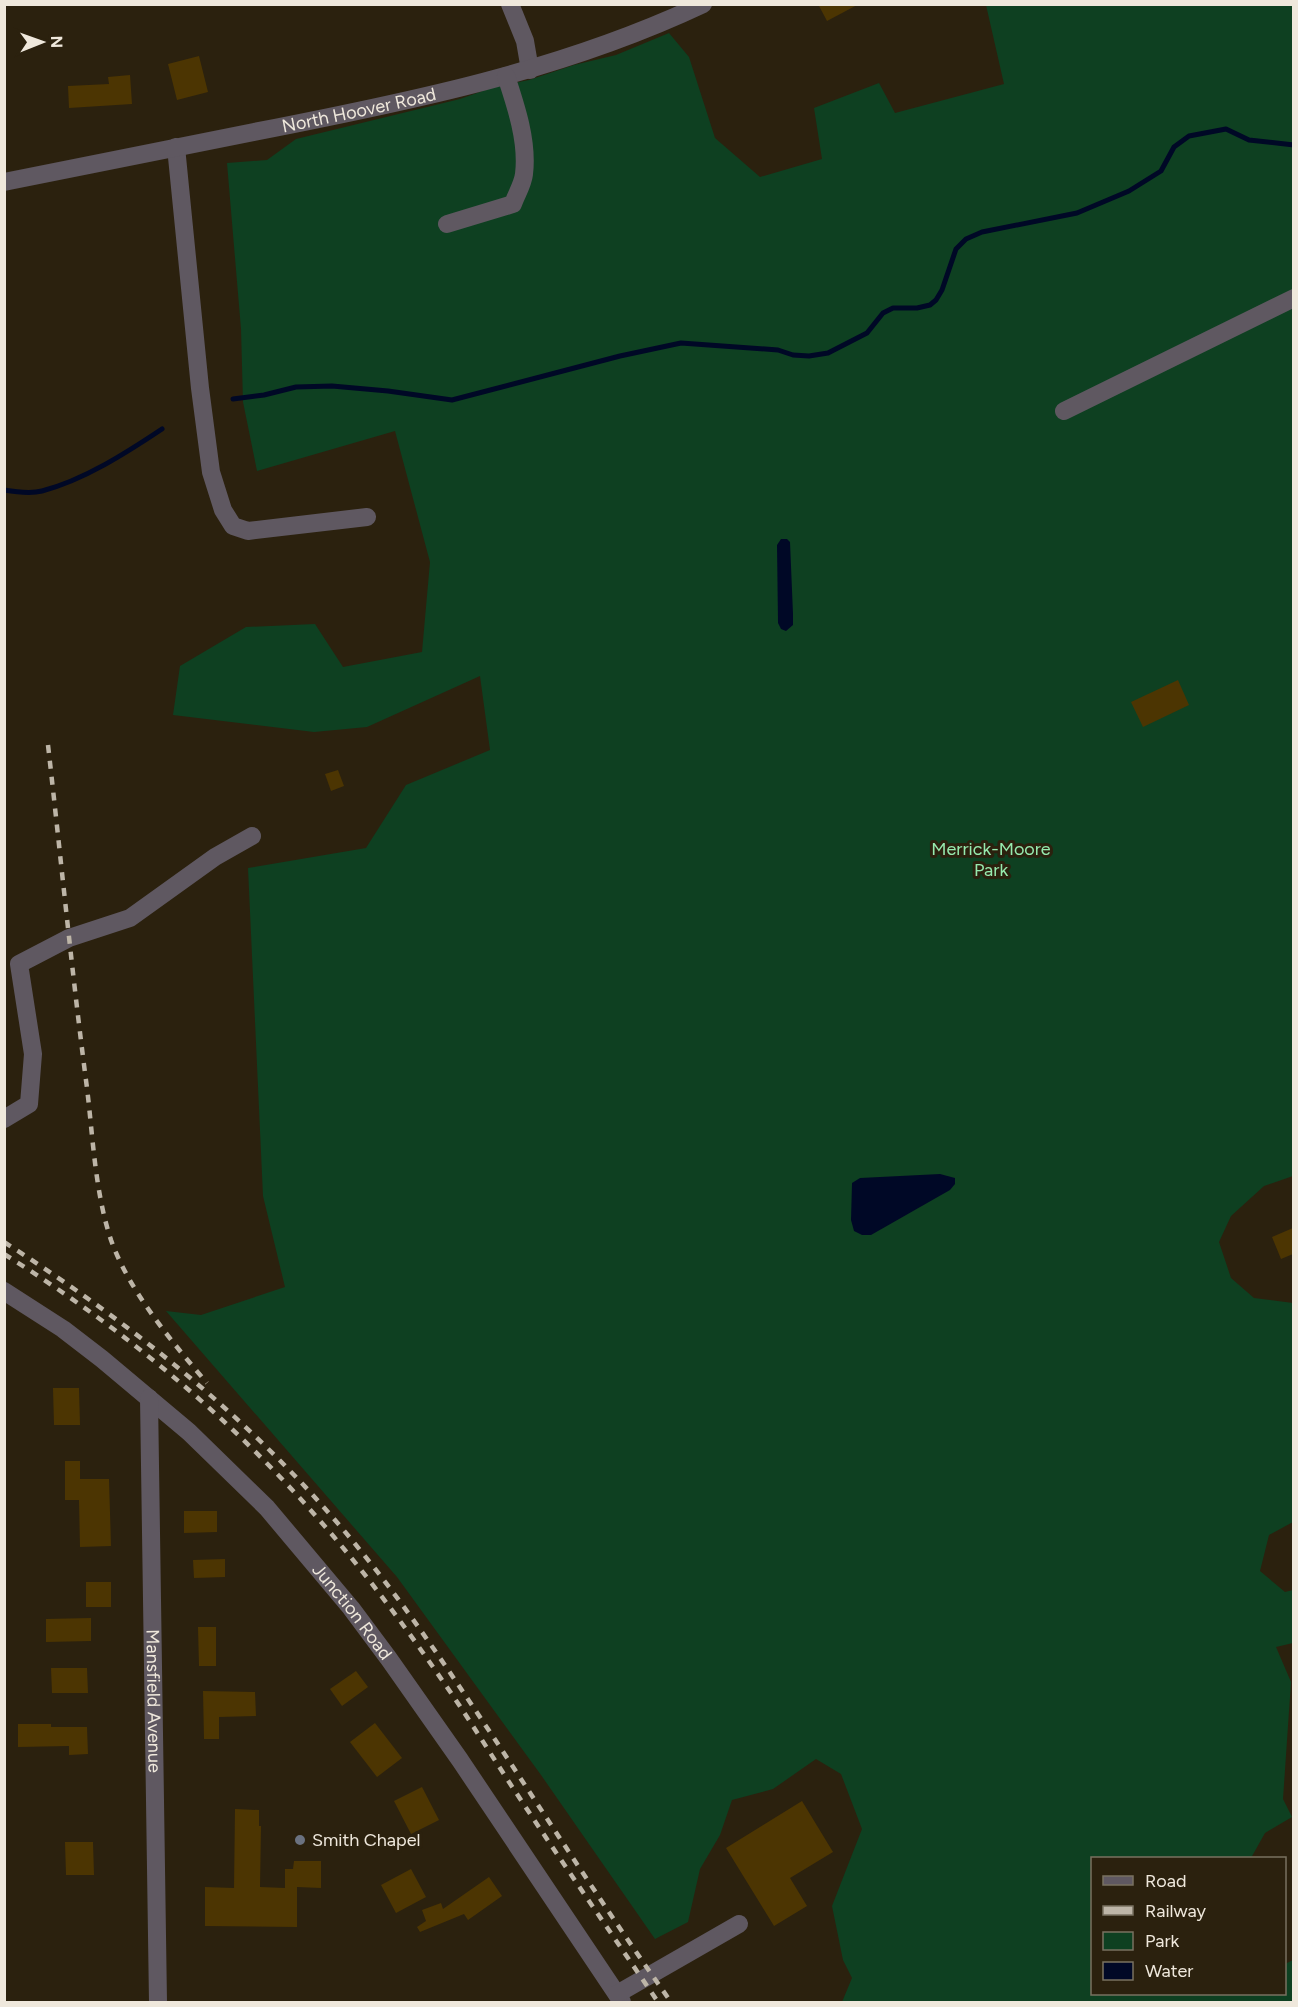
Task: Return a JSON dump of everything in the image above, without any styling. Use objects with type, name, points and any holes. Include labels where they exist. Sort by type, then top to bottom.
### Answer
[{"type":"street","points":[[510,4],[525,41],[530,70]]},
{"type":"street","name":"North Hoover Road","points":[[4,182],[340,116],[460,89],[530,70],[615,42],[703,4]]},
{"type":"street","points":[[447,224],[513,204],[524,175],[523,153],[521,132],[506,76]]},
{"type":"street","points":[[176,147],[200,388],[212,472],[223,510],[233,526],[248,531],[367,517]]},
{"type":"street","points":[[1064,411],[1293,298]]},
{"type":"street","points":[[4,1119],[29,1104],[33,1054],[19,964],[69,938],[130,918],[215,857],[252,836]]},
{"type":"street","name":"Junction Road","points":[[4,1291],[63,1329],[149,1398],[189,1432],[267,1508],[351,1608],[460,1760],[620,2000]]},
{"type":"street","name":"Mansfield Avenue","points":[[149,1398],[158,2002]]},
{"type":"street","points":[[620,2000],[739,1924]]},
{"type":"green space","name":"Merrick-Moore Park","points":[[986,5],[1293,5],[1293,1176],[1264,1186],[1231,1216],[1219,1242],[1231,1278],[1254,1298],[1293,1303],[1293,1522],[1269,1535],[1260,1571],[1285,1592],[1293,1590],[1293,1643],[1276,1647],[1291,1682],[1283,1799],[1292,1817],[1265,1833],[1252,1857],[1091,1857],[1091,1995],[1286,1995],[1286,1964],[1293,1960],[1293,2002],[842,2002],[852,1978],[843,1960],[832,1906],[862,1829],[841,1774],[816,1759],[773,1789],[732,1800],[720,1835],[700,1869],[688,1922],[655,1939],[541,1775],[397,1577],[166,1311],[201,1315],[285,1287],[263,1196],[248,868],[366,848],[406,785],[490,750],[480,676],[367,727],[314,732],[173,715],[180,666],[246,627],[315,624],[343,667],[422,652],[430,562],[395,431],[257,471],[243,402],[241,329],[227,163],[267,160],[296,139],[460,99],[494,87],[529,80],[574,65],[616,55],[669,33],[689,57],[715,138],[760,177],[822,159],[814,108],[879,83],[895,113],[1004,84]]},
{"type":"water","points":[[781,539],[787,539],[790,542],[793,625],[786,631],[781,629],[778,623],[777,545]]},
{"type":"water","points":[[940,1174],[955,1178],[955,1184],[950,1190],[871,1235],[862,1235],[854,1231],[851,1220],[852,1183],[860,1178]]},
{"type":"building","points":[[818,4],[859,4],[827,21]]},
{"type":"building","points":[[199,56],[208,92],[177,100],[168,64]]},
{"type":"building","points":[[130,75],[132,104],[69,108],[68,86],[109,84],[108,77]]},
{"type":"building","points":[[1178,680],[1189,705],[1143,727],[1131,702]]},
{"type":"building","points":[[338,770],[344,786],[331,791],[325,774]]},
{"type":"building","points":[[1293,1228],[1293,1254],[1281,1259],[1272,1237]]},
{"type":"building","points":[[53,1388],[79,1388],[80,1425],[54,1425]]},
{"type":"building","points":[[65,1461],[80,1461],[80,1479],[109,1479],[111,1546],[80,1547],[79,1500],[65,1500]]},
{"type":"building","points":[[184,1511],[217,1511],[217,1532],[184,1533]]},
{"type":"building","points":[[225,1559],[225,1577],[194,1578],[193,1560]]},
{"type":"building","points":[[86,1582],[111,1582],[111,1607],[86,1607]]},
{"type":"building","points":[[91,1618],[91,1641],[46,1642],[46,1619]]},
{"type":"building","points":[[198,1627],[216,1627],[216,1666],[199,1666]]},
{"type":"building","points":[[51,1668],[87,1668],[88,1693],[52,1693]]},
{"type":"building","points":[[356,1671],[368,1687],[342,1706],[330,1689]]},
{"type":"building","points":[[203,1691],[255,1692],[256,1716],[219,1717],[219,1739],[204,1739]]},
{"type":"building","points":[[375,1723],[402,1758],[377,1777],[350,1742]]},
{"type":"building","points":[[18,1724],[87,1727],[88,1754],[69,1755],[69,1746],[18,1747]]},
{"type":"building","points":[[422,1787],[439,1820],[411,1834],[394,1801]]},
{"type":"building","points":[[802,1801],[833,1852],[790,1878],[807,1906],[774,1926],[726,1848]]},
{"type":"building","points":[[235,1809],[259,1810],[260,1887],[285,1888],[285,1869],[293,1869],[294,1861],[321,1861],[321,1888],[297,1887],[297,1927],[205,1926],[205,1887],[234,1888]]},
{"type":"building","points":[[65,1842],[93,1842],[94,1875],[66,1875]]},
{"type":"building","points":[[411,1869],[426,1897],[396,1913],[381,1885]]},
{"type":"building","points":[[489,1877],[502,1896],[468,1920],[464,1914],[420,1932],[417,1927],[426,1921],[422,1910],[441,1903],[443,1909]]},
{"type":"waterway","points":[[233,399],[264,395],[296,387],[332,386],[452,400],[620,356],[681,343],[778,350],[793,355],[809,356],[828,353],[867,333],[883,313],[893,308],[917,308],[930,305],[942,290],[956,249],[966,239],[982,232],[1077,213],[1129,191],[1161,171],[1174,147],[1189,136],[1226,129],[1249,140],[1294,145]]},
{"type":"waterway","points":[[4,490],[33,492],[58,486],[104,465],[162,429]]},
{"type":"railway","points":[[48,745],[101,1203],[111,1240],[140,1297],[207,1383]]},
{"type":"railway","points":[[4,1242],[102,1309],[195,1382],[239,1421],[322,1505],[396,1596],[429,1642],[671,2002]]},
{"type":"railway","points":[[4,1254],[86,1309],[164,1369],[237,1434],[306,1505],[377,1590],[426,1657],[658,2002]]},
{"type":"place","name":"Smith Chapel","points":[[300,1840]]}]
